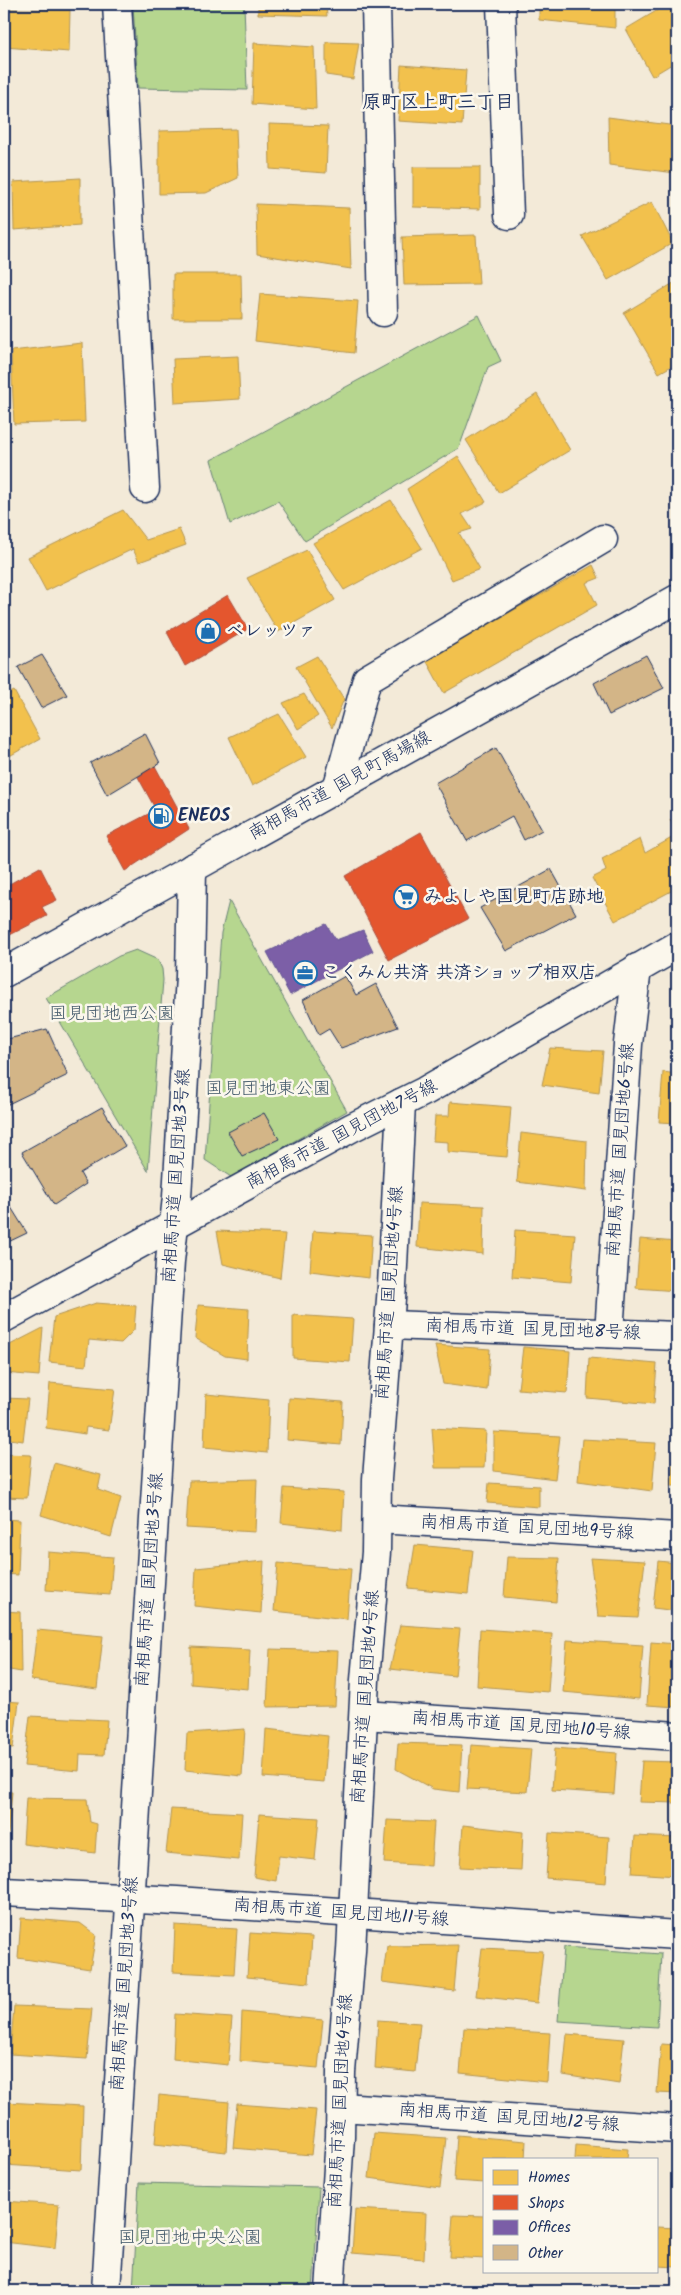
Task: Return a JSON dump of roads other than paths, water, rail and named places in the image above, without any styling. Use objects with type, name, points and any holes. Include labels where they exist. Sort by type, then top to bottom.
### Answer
[{"type":"street","points":[[117,4],[145,488]]},
{"type":"street","points":[[376,4],[383,312]]},
{"type":"street","points":[[501,4],[509,215]]},
{"type":"street","points":[[336,788],[367,679],[603,539]]},
{"type":"street","name":"南相馬市道 国見町馬場線","points":[[4,973],[677,599]]},
{"type":"street","name":"南相馬市道 国見団地3号線","points":[[106,2291],[170,1261],[175,1225],[190,976],[192,868]]},
{"type":"street","name":"南相馬市道 国見団地7号線","points":[[4,1318],[351,1128],[401,1103],[677,946]]},
{"type":"street","name":"南相馬市道 国見団地6号線","points":[[609,1333],[627,1054],[637,968]]},
{"type":"street","name":"南相馬市道 国見団地4号線","points":[[330,2291],[341,2107],[341,2072],[353,1914],[377,1519],[377,1479],[392,1286],[401,1103]]},
{"type":"street","name":"南相馬市道 国見団地8号線","points":[[388,1325],[677,1336]]},
{"type":"street","name":"南相馬市道 国見団地9号線","points":[[377,1519],[677,1537]]},
{"type":"street","name":"南相馬市道 国見団地10号線","points":[[364,1715],[677,1736]]},
{"type":"street","name":"南相馬市道 国見団地11号線","points":[[4,1892],[176,1901],[677,1935]]},
{"type":"street","name":"南相馬市道 国見団地12号線","points":[[341,2107],[677,2128]]},
{"type":"place","name":"ベレッツァ","points":[[208,631]]},
{"type":"place","name":"ENEOS","points":[[161,816]]},
{"type":"place","name":"みよしや国見町店跡地","points":[[406,897]]},
{"type":"place","name":"こくみん共済 共済ショップ相双店","points":[[305,973]]},
{"type":"district","name":"原町区上町三丁目","points":[[438,103]]},
{"type":"park label","name":"国見団地西公園","points":[[112,1014]]},
{"type":"park label","name":"国見団地東公園","points":[[268,1089]]},
{"type":"park label","name":"国見団地中央公園","points":[[190,2238]]}]
